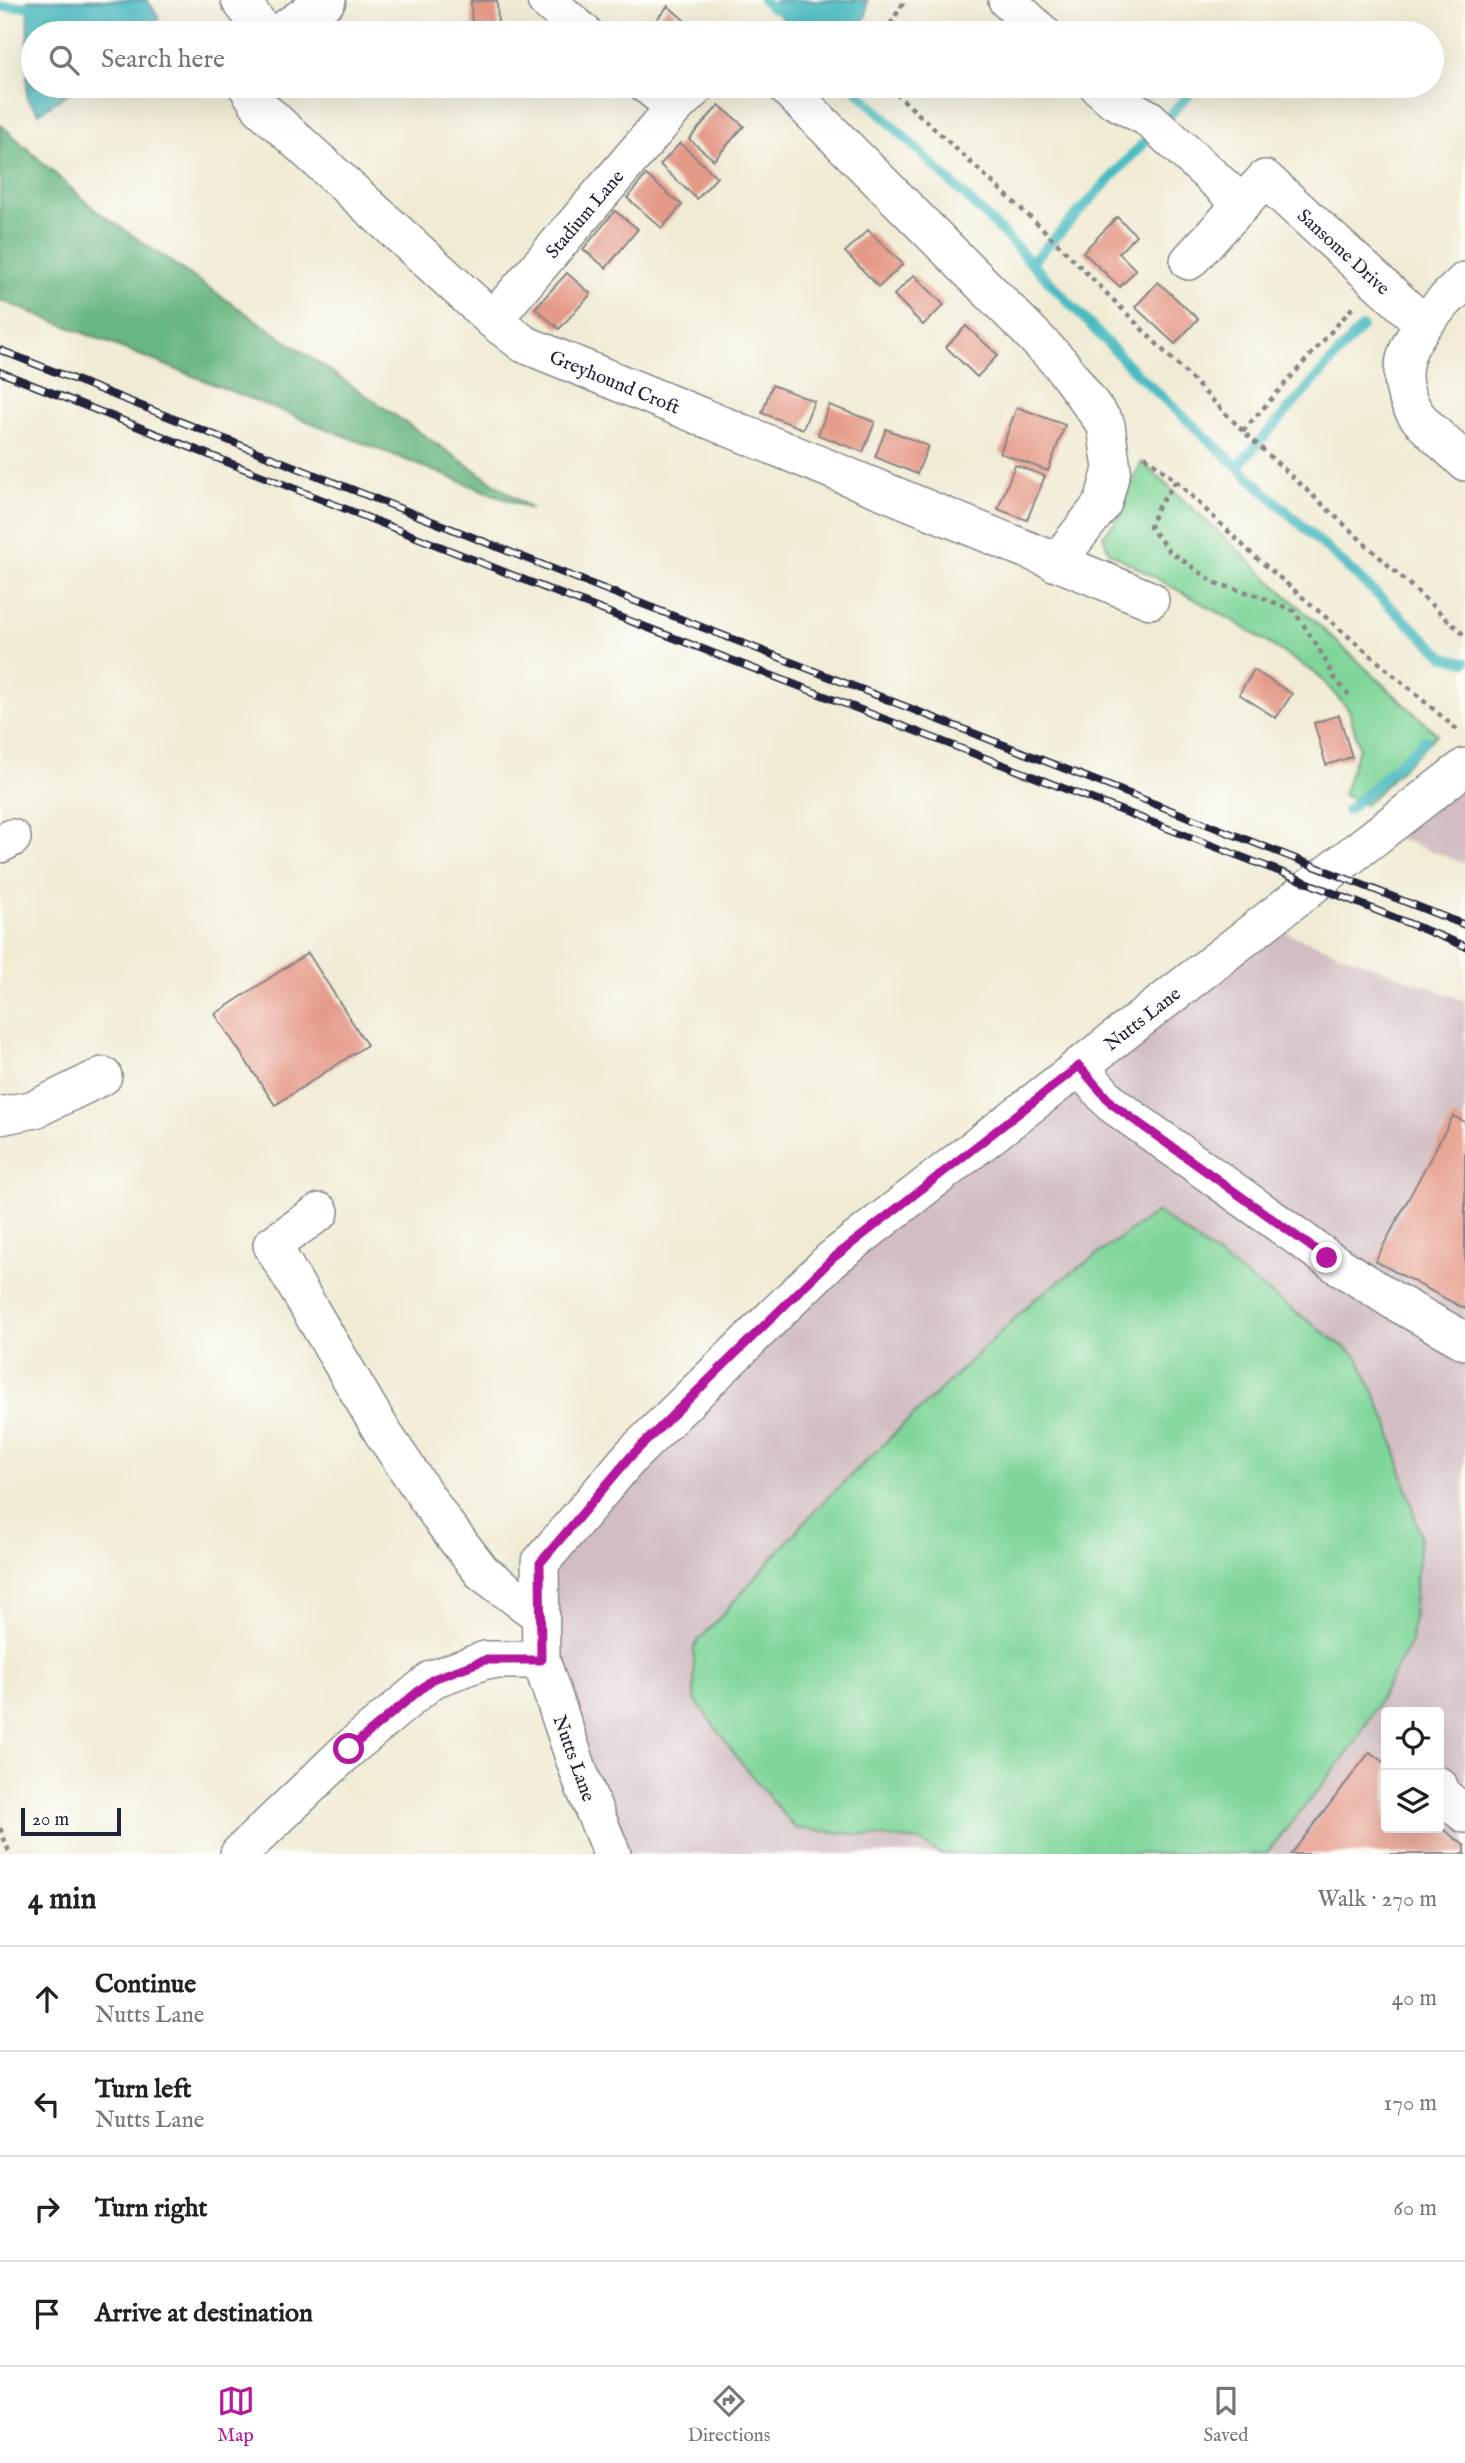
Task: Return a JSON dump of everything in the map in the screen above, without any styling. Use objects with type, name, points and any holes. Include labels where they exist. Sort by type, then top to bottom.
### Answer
[{"type":"street","points":[[240,0],[256,21]]},
{"type":"street","points":[[296,21],[327,0]]},
{"type":"street","points":[[547,0],[571,21]]},
{"type":"street","points":[[1007,0],[1029,21]]},
{"type":"street","name":"Greyhound Croft","points":[[255,98],[261,108],[493,320],[524,344],[1150,600]]},
{"type":"street","name":"Stadium Lane","points":[[493,320],[669,98]]},
{"type":"street","points":[[797,98],[1060,363],[1106,425],[1112,469],[1103,503],[1056,563]]},
{"type":"street","name":"Sansome Drive","points":[[1112,98],[1253,192],[1377,281],[1423,323]]},
{"type":"street","points":[[1189,261],[1253,192]]},
{"type":"street","points":[[1465,281],[1423,323],[1404,358],[1404,388],[1416,414],[1465,462]]},
{"type":"street","name":"Nutts Lane","points":[[612,1854],[583,1784],[541,1660],[540,1563],[631,1456],[832,1259],[1465,767]]},
{"type":"street","points":[[1079,1066],[1112,1104],[1327,1258],[1465,1341]]},
{"type":"street","points":[[0,1116],[35,1109],[103,1076]]},
{"type":"street","points":[[320,1212],[272,1245],[383,1433],[444,1523],[482,1572],[541,1616]]},
{"type":"street","points":[[239,1854],[349,1749],[433,1679],[485,1660],[541,1660]]},
{"type":"street","points":[[1444,1797],[1465,1814]]},
{"type":"path","points":[[892,21],[905,0]]},
{"type":"path","points":[[901,98],[1044,229],[1267,454],[1462,633],[1465,631]]},
{"type":"path","points":[[1245,433],[1377,281]]},
{"type":"path","points":[[1106,425],[1176,481],[1252,554],[1465,737]]},
{"type":"path","points":[[1176,481],[1156,510],[1150,527],[1168,550],[1215,583],[1259,596],[1294,611],[1317,645],[1335,679],[1349,695]]},
{"type":"path","points":[[0,1829],[10,1854]]},
{"type":"shaded area","points":[[1465,767],[1465,864],[1382,832]]},
{"type":"shaded area","points":[[1263,924],[1465,1001],[1465,1854],[612,1854],[583,1784],[540,1563],[832,1259]]},
{"type":"green space","points":[[0,124],[94,209],[533,510],[0,300]]},
{"type":"green space","points":[[1142,462],[1437,734],[1365,805],[1343,795],[1359,747],[1349,710],[1318,675],[1232,620],[1109,552],[1103,536],[1120,516]]},
{"type":"green space","points":[[1157,1212],[1358,1357],[1387,1421],[1420,1534],[1411,1642],[1355,1744],[1266,1854],[939,1854],[920,1841],[795,1828],[741,1763],[694,1698],[694,1646],[819,1506],[1037,1297]]},
{"type":"water","points":[[28,0],[147,0],[159,18],[158,21],[28,21]]},
{"type":"water","points":[[777,0],[867,0],[866,16],[862,21],[786,21],[771,7]]},
{"type":"water","points":[[27,98],[61,98],[39,113]]},
{"type":"building","points":[[471,1],[497,1],[498,21],[472,21]]},
{"type":"building","points":[[668,6],[685,21],[655,21]]},
{"type":"building","points":[[719,105],[744,126],[714,160],[689,139]]},
{"type":"building","points":[[680,143],[717,177],[697,199],[660,165]]},
{"type":"building","points":[[646,175],[682,205],[662,228],[627,198]]},
{"type":"building","points":[[615,211],[638,229],[606,268],[583,249]]},
{"type":"building","points":[[1117,217],[1136,235],[1119,253],[1136,270],[1120,287],[1083,252]]},
{"type":"building","points":[[868,230],[903,264],[879,287],[845,252]]},
{"type":"building","points":[[567,273],[591,294],[559,329],[535,308]]},
{"type":"building","points":[[914,275],[944,305],[923,325],[894,295]]},
{"type":"building","points":[[1158,282],[1198,319],[1175,344],[1135,307]]},
{"type":"building","points":[[966,326],[998,355],[977,377],[946,347]]},
{"type":"building","points":[[772,385],[814,401],[803,429],[762,413]]},
{"type":"building","points":[[829,405],[875,422],[863,452],[818,435]]},
{"type":"building","points":[[1017,407],[1065,425],[1048,471],[1000,453]]},
{"type":"building","points":[[886,429],[928,446],[917,474],[875,457]]},
{"type":"building","points":[[1015,465],[1045,476],[1027,520],[998,509]]},
{"type":"building","points":[[1254,670],[1292,694],[1276,718],[1239,694]]},
{"type":"building","points":[[1339,715],[1352,757],[1326,765],[1314,723]]},
{"type":"building","points":[[308,953],[367,1045],[275,1105],[215,1014]]},
{"type":"building","points":[[1453,1116],[1465,1122],[1465,1309],[1375,1261]]},
{"type":"building","points":[[1370,1752],[1381,1760],[1381,1833],[1444,1833],[1444,1830],[1465,1846],[1465,1854],[1291,1854]]},
{"type":"waterway","points":[[763,0],[782,11]]},
{"type":"waterway","points":[[0,7],[38,6]]},
{"type":"waterway","points":[[864,98],[1002,232],[1136,373],[1445,657],[1465,662]]},
{"type":"waterway","points":[[1031,263],[1186,98]]},
{"type":"waterway","points":[[1238,466],[1362,327]]},
{"type":"waterway","points":[[1347,811],[1425,740]]},
{"type":"railway","points":[[0,350],[1465,925]]},
{"type":"railway","points":[[0,372],[550,590],[1286,874],[1465,946]]},
{"type":"route","points":[[349,1749],[433,1679],[485,1660],[541,1660],[540,1563],[631,1456],[832,1259],[1079,1066],[1112,1104],[1327,1258]]}]
